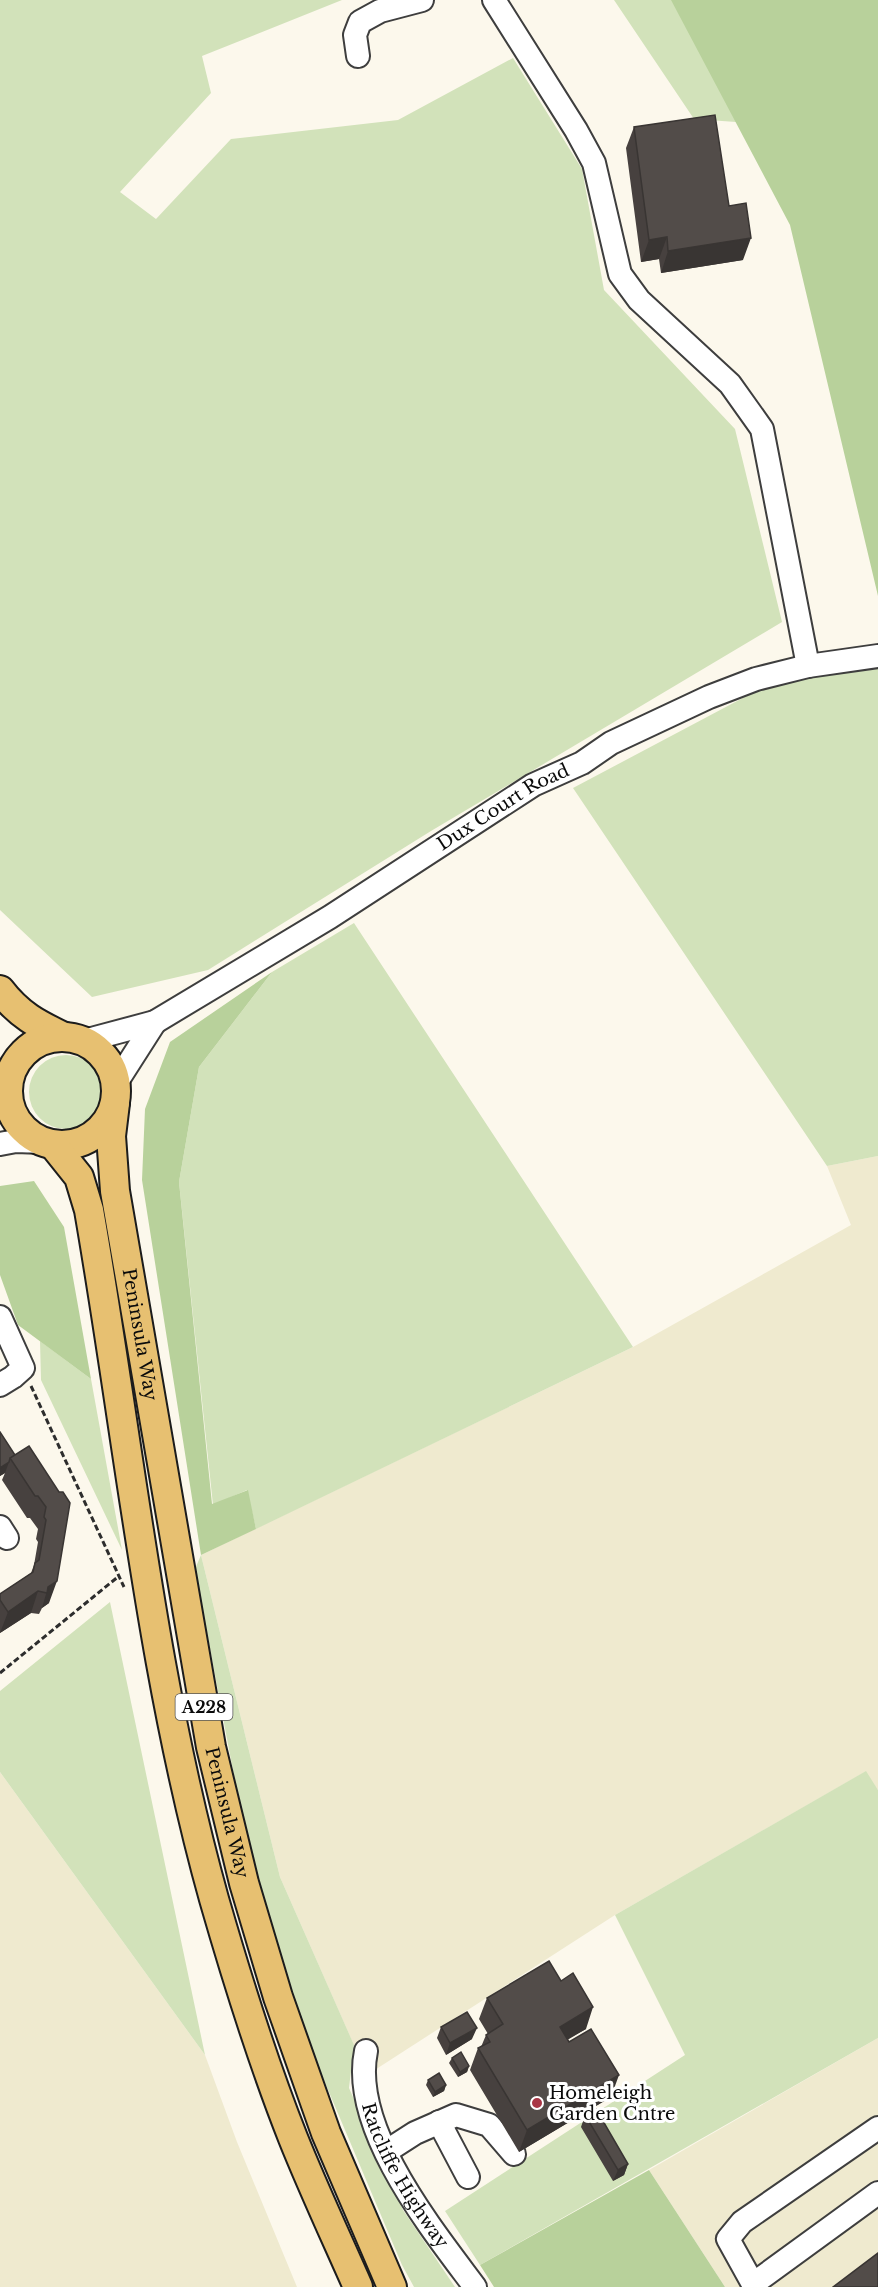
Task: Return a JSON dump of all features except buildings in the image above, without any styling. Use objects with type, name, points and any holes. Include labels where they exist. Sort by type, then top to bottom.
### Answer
[{"type":"main road","points":[[0,990],[12,1006],[33,1022],[74,1039],[102,1054],[111,1068],[115,1093],[102,1128],[89,1139],[74,1145],[48,1145],[27,1133],[16,1121],[10,1110],[4,1086],[21,1055],[34,1044],[46,1040],[74,1039]]},
{"type":"main road","name":"Peninsula Way","points":[[115,1093],[111,1136],[115,1191],[211,1747],[244,1883],[278,1997],[326,2133],[392,2287]]},
{"type":"main road","name":"Peninsula Way","points":[[48,1145],[79,1177],[89,1210],[160,1658],[213,1897],[246,2006],[293,2138],[358,2287]]},
{"type":"street","points":[[358,56],[355,35],[360,22],[380,11],[422,0]]},
{"type":"street","points":[[494,0],[576,130],[594,163],[620,274],[639,300],[730,384],[762,429],[808,666]]},
{"type":"street","name":"Dux Court Road","points":[[74,1039],[155,1022],[330,917],[434,848],[551,776],[582,763],[611,743],[709,697],[756,679],[808,666],[878,656]]},
{"type":"street","name":"Dux Court Road","points":[[115,1093],[155,1022]]},
{"type":"street","points":[[0,1144],[16,1141],[48,1145]]},
{"type":"street","points":[[0,1317],[23,1368],[0,1385]]},
{"type":"street","name":"Ratcliffe Highway","points":[[366,2051],[362,2067],[364,2089],[371,2117],[412,2202],[475,2287]]},
{"type":"street","points":[[387,2151],[415,2133],[456,2115],[489,2125],[514,2154]]},
{"type":"street","points":[[439,2122],[468,2177]]},
{"type":"street","points":[[878,2128],[742,2222],[728,2239],[753,2285],[878,2193]]},
{"type":"path","points":[[23,1368],[127,1595]]},
{"type":"path","points":[[0,1673],[119,1576]]},
{"type":"shaded area","points":[[878,1156],[878,1790],[865,1772],[615,1915],[367,2075],[280,1877],[201,1555],[633,1347],[851,1225],[827,1166]]},
{"type":"shaded area","points":[[0,1772],[205,2055],[237,2142],[297,2287],[0,2287]]},
{"type":"shaded area","points":[[878,2038],[878,2287],[725,2287],[649,2170]]},
{"type":"green space","points":[[0,0],[342,0],[202,56],[211,93],[120,192],[156,219],[231,139],[398,120],[513,58],[582,169],[604,290],[735,429],[782,622],[431,831],[208,970],[92,997],[0,910]]},
{"type":"green space","points":[[614,0],[739,0],[778,125],[694,119]]},
{"type":"green space","points":[[671,0],[878,0],[878,596],[790,225]]},
{"type":"green space","points":[[878,669],[878,1156],[827,1166],[573,788],[773,682]]},
{"type":"green space","points":[[354,923],[633,1347],[256,1529],[247,1490],[213,1505],[179,1182],[199,1067],[272,972]]},
{"type":"green space","points":[[272,972],[199,1067],[179,1182],[212,1504],[248,1490],[256,1529],[201,1555],[142,1180],[145,1109],[170,1042]]},
{"type":"green space","points":[[59,1055],[73,1055],[87,1061],[97,1071],[103,1085],[101,1106],[87,1123],[73,1129],[59,1129],[45,1123],[35,1113],[29,1099],[29,1085],[35,1071],[45,1061]]},
{"type":"green space","points":[[34,1181],[64,1227],[91,1379],[18,1325],[0,1275],[0,1186]]},
{"type":"green space","points":[[40,1341],[91,1379],[122,1550],[41,1380]]},
{"type":"green space","points":[[201,1555],[280,1877],[354,2045],[349,2088],[403,2210],[455,2287],[414,2287],[402,2265],[288,1995],[247,1845],[195,1569]]},
{"type":"green space","points":[[110,1602],[205,2055],[0,1772],[0,1691]]},
{"type":"green space","points":[[866,1771],[878,1790],[878,2038],[480,2265],[445,2211],[685,2055],[615,1915]]},
{"type":"green space","points":[[649,2170],[725,2287],[494,2287],[480,2265]]},
{"type":"place","name":"Homeleigh Garden Cntre","points":[[537,2103]]}]
